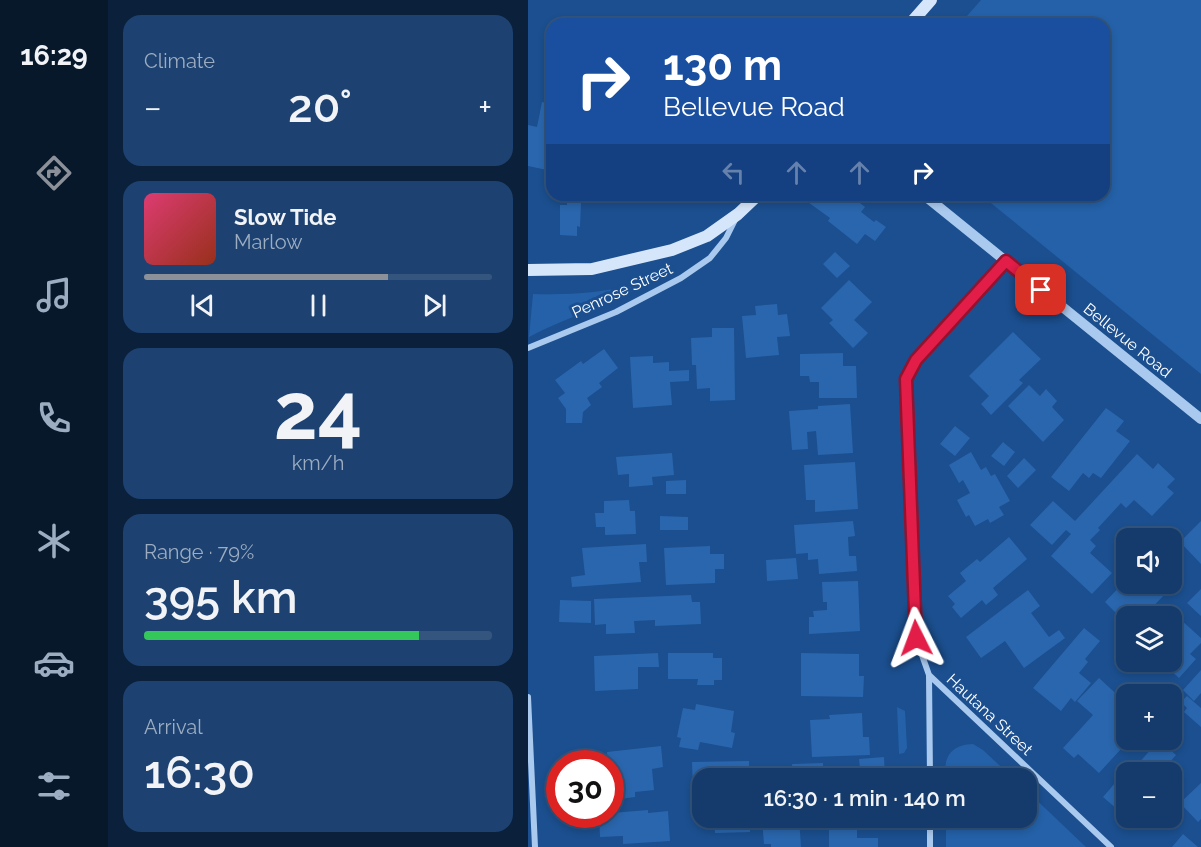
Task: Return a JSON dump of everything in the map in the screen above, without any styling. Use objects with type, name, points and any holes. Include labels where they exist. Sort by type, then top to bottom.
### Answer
[{"type":"main road","points":[[915,18],[931,0]]},
{"type":"main road","points":[[528,270],[592,269],[672,250],[707,236],[752,201]]},
{"type":"street","name":"Bellevue Road","points":[[931,201],[1201,419]]},
{"type":"street","name":"Penrose Street","points":[[528,348],[616,312],[681,278],[710,258],[726,238],[738,214]]},
{"type":"street","points":[[930,768],[929,675],[916,638],[906,379],[916,360],[1006,261]]},
{"type":"street","name":"Hautana Street","points":[[929,675],[1111,847]]},
{"type":"street","points":[[528,697],[535,847]]},
{"type":"street","points":[[930,828],[930,847]]},
{"type":"shaded area","points":[[981,0],[1201,0],[1201,374],[988,201],[1110,201],[1110,18],[965,18]]},
{"type":"shaded area","points":[[637,284],[639,287],[637,289],[624,296],[529,337],[533,294],[585,293]]},
{"type":"shaded area","points":[[897,707],[905,711],[907,748],[904,753],[899,754]]},
{"type":"shaded area","points":[[973,744],[983,750],[1002,768],[946,768],[950,754],[965,745]]},
{"type":"shaded area","points":[[1037,800],[1086,847],[946,847],[946,828],[1037,828]]},
{"type":"building","points":[[542,102],[546,103],[546,170],[528,166],[528,125],[537,127]]},
{"type":"building","points":[[567,201],[581,203],[580,227],[577,226],[577,236],[560,235],[560,205],[567,205]]},
{"type":"building","points":[[806,201],[858,201],[865,207],[861,212],[874,222],[876,220],[886,227],[875,241],[865,234],[857,244],[828,221],[830,218]]},
{"type":"building","points":[[835,252],[850,266],[837,278],[823,264]]},
{"type":"building","points":[[849,280],[872,302],[854,320],[868,333],[853,348],[829,323],[833,320],[821,308]]},
{"type":"building","points":[[777,304],[778,315],[787,314],[790,336],[777,337],[779,355],[746,358],[742,316],[756,315],[755,306]]},
{"type":"building","points":[[712,328],[734,328],[735,400],[710,401],[710,388],[697,389],[696,365],[692,365],[691,338],[712,337]]},
{"type":"building","points":[[1013,332],[1041,359],[1019,380],[1023,383],[991,415],[981,404],[989,396],[969,376]]},
{"type":"building","points":[[604,349],[618,368],[599,383],[602,387],[587,398],[591,405],[583,412],[582,423],[566,423],[566,409],[558,398],[565,393],[555,380],[581,361],[583,364]]},
{"type":"building","points":[[843,353],[843,366],[856,366],[857,398],[819,398],[819,382],[810,382],[809,376],[800,376],[800,354]]},
{"type":"building","points":[[653,356],[653,363],[669,362],[669,371],[689,370],[689,381],[670,382],[672,405],[633,408],[630,357]]},
{"type":"building","points":[[1029,385],[1040,396],[1046,389],[1057,401],[1052,407],[1064,420],[1043,442],[1008,406]]},
{"type":"building","points":[[850,404],[853,453],[818,455],[816,431],[807,432],[808,449],[792,450],[789,411]]},
{"type":"building","points":[[1106,408],[1124,421],[1116,431],[1130,441],[1101,478],[1093,473],[1089,478],[1083,473],[1069,491],[1051,477]]},
{"type":"building","points":[[955,426],[970,438],[955,456],[940,444]]},
{"type":"building","points":[[1003,442],[1015,452],[1004,466],[991,456]]},
{"type":"building","points":[[971,452],[981,470],[986,467],[991,476],[995,474],[1010,501],[999,507],[1004,515],[990,523],[988,519],[975,526],[969,515],[966,517],[957,500],[970,493],[963,480],[959,483],[949,465]]},
{"type":"building","points":[[672,453],[674,475],[652,477],[653,485],[629,487],[629,474],[618,475],[616,457]]},
{"type":"building","points":[[1137,454],[1153,469],[1158,463],[1175,479],[1167,487],[1174,493],[1152,516],[1134,500],[1126,508],[1121,503],[1098,528],[1100,530],[1090,540],[1096,546],[1090,553],[1112,573],[1092,594],[1051,556],[1071,534],[1066,530],[1052,545],[1030,525],[1053,501],[1075,521]]},
{"type":"building","points":[[1024,458],[1036,470],[1018,488],[1007,476]]},
{"type":"building","points":[[855,462],[858,509],[815,512],[815,500],[806,500],[804,465]]},
{"type":"building","points":[[686,480],[686,494],[666,494],[666,481]]},
{"type":"building","points":[[629,500],[630,511],[635,511],[636,534],[605,535],[605,527],[596,527],[595,513],[604,513],[604,501]]},
{"type":"building","points":[[660,516],[688,517],[688,530],[660,530]]},
{"type":"building","points":[[853,521],[855,536],[848,537],[849,556],[856,556],[857,571],[819,574],[818,559],[808,560],[808,553],[796,554],[794,525]]},
{"type":"building","points":[[1201,521],[1201,564],[1182,544],[1182,540]]},
{"type":"building","points":[[1009,537],[1027,559],[993,588],[998,595],[986,605],[982,600],[961,618],[952,607],[955,604],[948,596],[966,581],[960,573],[977,559],[980,562]]},
{"type":"building","points":[[646,544],[647,562],[639,562],[641,582],[572,587],[571,577],[585,575],[582,548]]},
{"type":"building","points":[[710,546],[710,554],[724,554],[724,569],[715,569],[715,583],[666,585],[664,548]]},
{"type":"building","points":[[796,558],[798,579],[767,581],[766,560]]},
{"type":"building","points":[[858,581],[860,631],[809,634],[809,617],[814,617],[813,611],[827,610],[827,602],[823,602],[822,582]]},
{"type":"building","points":[[1201,589],[1201,616],[1187,603]]},
{"type":"building","points":[[1028,590],[1040,606],[1031,613],[1049,637],[1059,630],[1065,638],[1024,668],[1005,641],[981,658],[966,637]]},
{"type":"building","points":[[1116,590],[1116,594],[1165,594],[1154,606],[1116,606],[1116,613],[1105,602]]},
{"type":"building","points":[[691,595],[692,602],[700,602],[701,624],[655,626],[655,620],[634,621],[635,633],[606,634],[606,624],[595,625],[594,599]]},
{"type":"building","points":[[560,600],[591,601],[591,623],[559,622]]},
{"type":"building","points":[[1182,621],[1201,638],[1201,643],[1190,654],[1196,659],[1179,678],[1172,672],[1182,672]]},
{"type":"building","points":[[1084,628],[1100,641],[1085,659],[1088,662],[1079,673],[1091,683],[1075,702],[1071,698],[1061,711],[1033,688]]},
{"type":"building","points":[[658,653],[659,667],[638,667],[638,689],[595,691],[594,656]]},
{"type":"building","points":[[668,653],[713,653],[713,658],[722,658],[722,680],[714,680],[714,685],[697,685],[698,679],[668,679]]},
{"type":"building","points":[[801,653],[859,654],[859,676],[864,676],[863,697],[801,696]]},
{"type":"building","points":[[1201,670],[1201,693],[1194,701],[1183,690]]},
{"type":"building","points":[[1099,678],[1116,694],[1116,750],[1120,750],[1099,773],[1078,754],[1074,758],[1063,748],[1093,715],[1077,701]]},
{"type":"building","points":[[1187,696],[1201,708],[1201,727],[1184,712],[1187,708],[1182,701]]},
{"type":"building","points":[[696,704],[734,711],[731,732],[735,733],[732,748],[700,742],[698,750],[679,747],[681,738],[677,737],[683,708],[695,710]]},
{"type":"building","points":[[862,713],[863,737],[869,737],[870,755],[812,757],[810,720],[830,719],[829,715]]},
{"type":"building","points":[[661,746],[663,767],[652,769],[654,790],[635,792],[635,797],[624,798],[624,750]]},
{"type":"building","points":[[1150,750],[1170,750],[1176,755],[1170,762],[1140,762]]},
{"type":"building","points":[[884,757],[885,768],[860,768],[859,759]]},
{"type":"building","points":[[749,761],[749,768],[692,768],[692,762]]},
{"type":"building","points":[[823,763],[823,767],[855,766],[855,768],[792,768],[792,764]]},
{"type":"building","points":[[1201,783],[1201,819],[1198,822],[1182,805],[1182,801]]},
{"type":"building","points":[[1116,784],[1116,808],[1103,797]]},
{"type":"building","points":[[668,811],[670,841],[623,844],[623,836],[600,837],[600,828],[624,828],[624,812]]},
{"type":"building","points":[[715,828],[750,828],[750,832],[715,833]]},
{"type":"building","points":[[763,828],[800,828],[801,847],[771,847],[771,844],[764,844]]},
{"type":"building","points":[[829,828],[857,828],[857,838],[878,838],[878,847],[829,847]]},
{"type":"building","points":[[1183,834],[1198,847],[1172,847]]},
{"type":"route","points":[[916,638],[906,399],[906,379],[909,369],[1006,261],[1041,290]]}]
